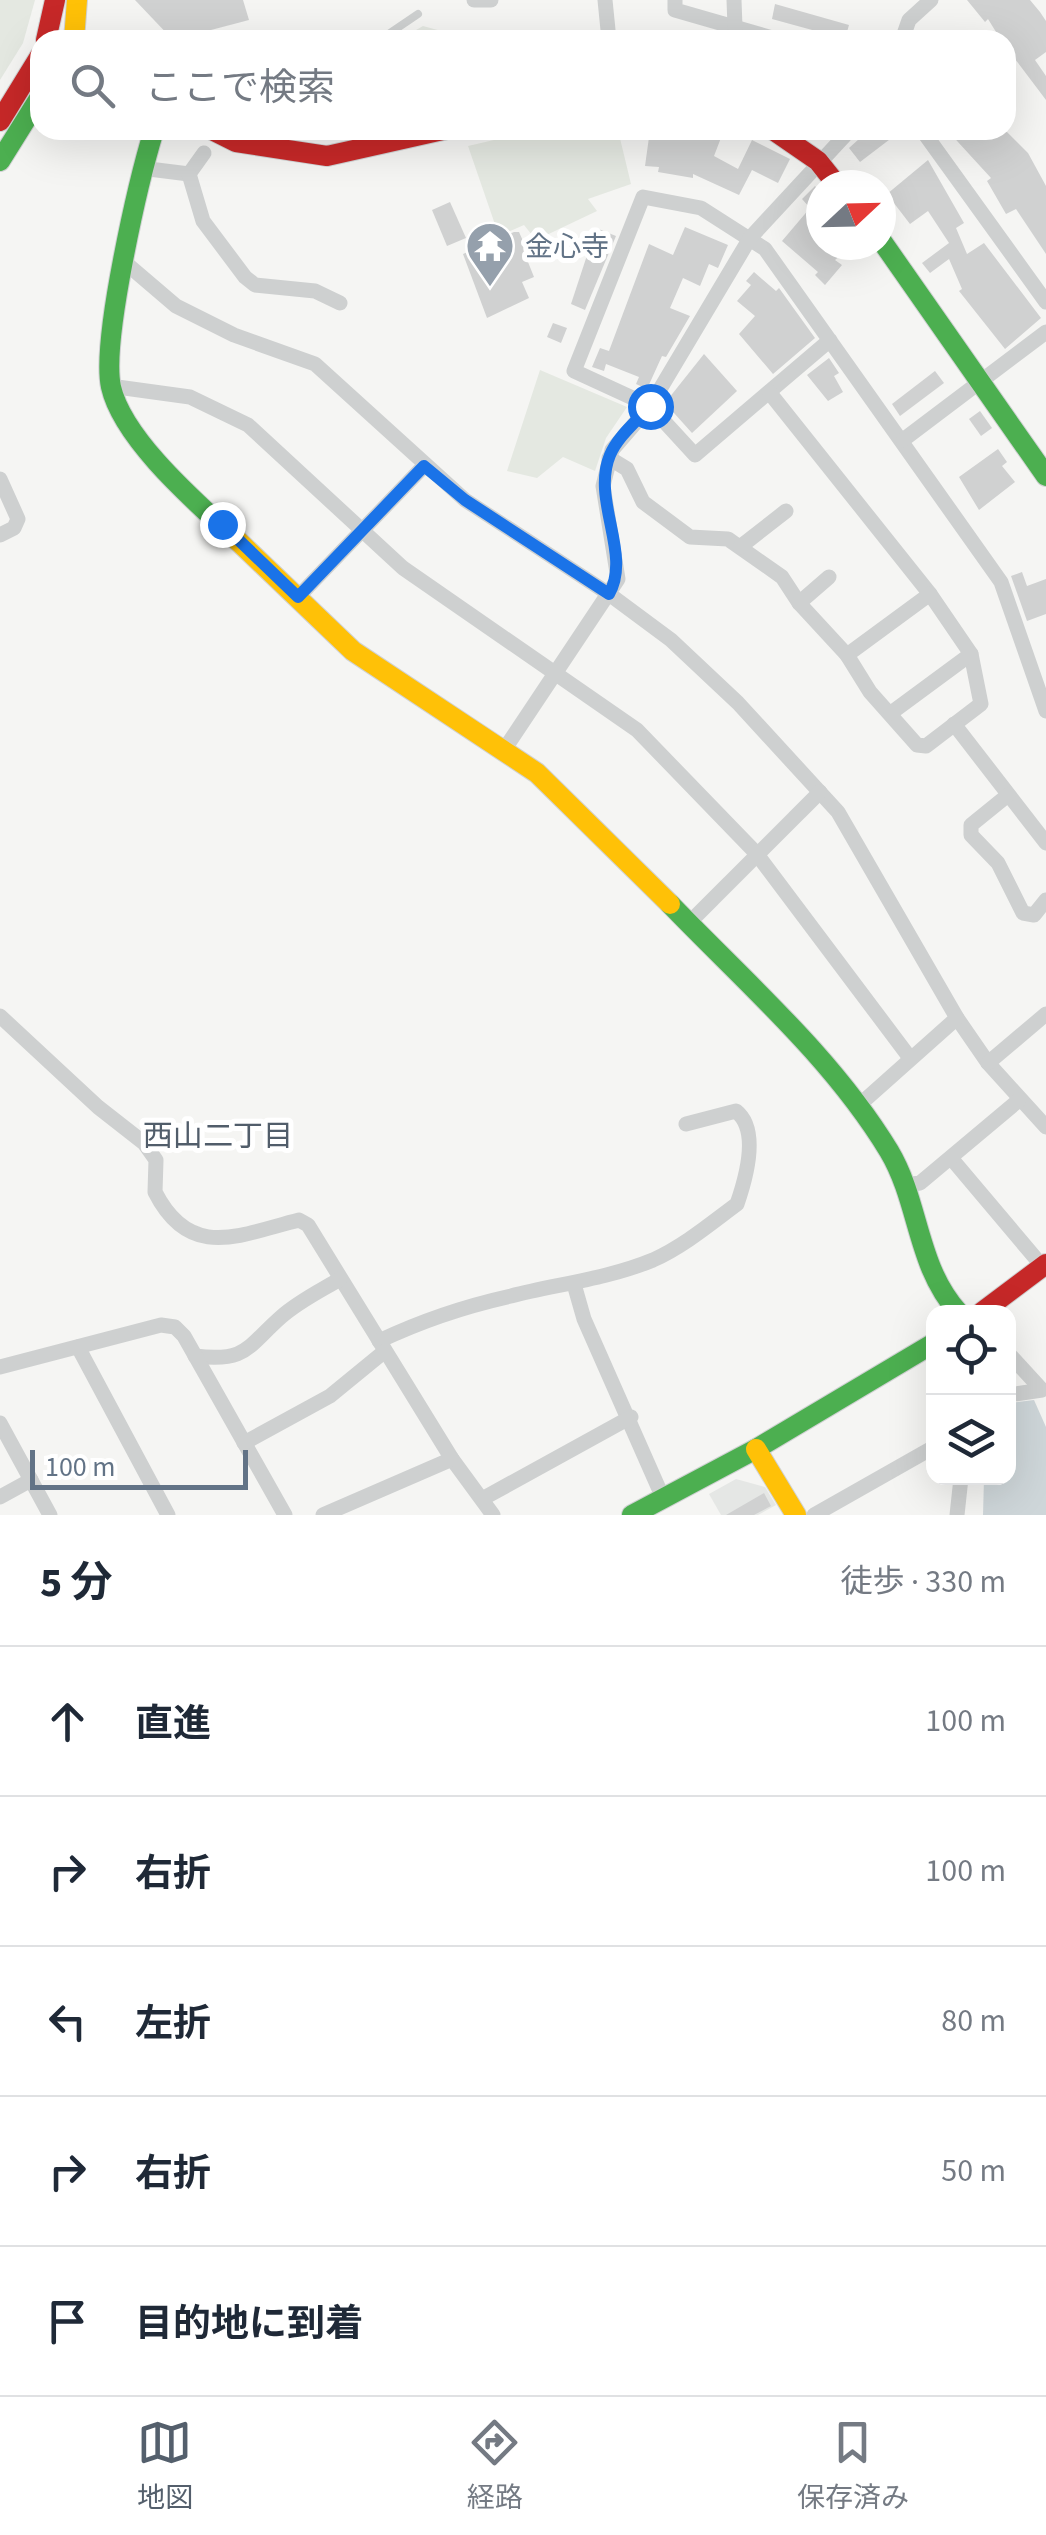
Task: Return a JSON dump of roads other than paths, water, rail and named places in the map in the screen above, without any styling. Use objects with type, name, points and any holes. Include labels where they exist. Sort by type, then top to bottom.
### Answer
[{"type":"street","points":[[48,30],[55,0]]},
{"type":"street","points":[[74,30],[77,0]]},
{"type":"street","points":[[474,0],[491,0]]},
{"type":"street","points":[[605,0],[608,30]]},
{"type":"street","points":[[675,0],[676,10],[745,30]]},
{"type":"street","points":[[734,0],[735,27]]},
{"type":"street","points":[[906,30],[909,20],[931,0]]},
{"type":"street","points":[[0,121],[30,72]]},
{"type":"street","points":[[0,161],[30,113]]},
{"type":"street","points":[[151,140],[141,168],[128,264],[111,343],[110,386],[137,434],[361,657],[533,770],[601,832],[776,1012],[857,1107],[891,1154],[905,1186],[930,1276],[951,1305]]},
{"type":"street","points":[[257,140],[327,156],[398,140]]},
{"type":"street","points":[[788,140],[825,170]]},
{"type":"street","points":[[504,750],[618,578],[603,486],[608,458],[650,406],[750,238],[840,140]]},
{"type":"street","points":[[929,140],[1046,302]]},
{"type":"street","points":[[189,174],[204,153]]},
{"type":"street","points":[[141,168],[189,174]]},
{"type":"street","points":[[189,174],[203,220],[245,277],[255,284],[315,291],[340,303]]},
{"type":"street","points":[[830,340],[695,454],[650,406],[574,371],[643,197],[700,208],[766,249],[1001,582],[1046,711]]},
{"type":"street","points":[[895,260],[1046,476]]},
{"type":"street","points":[[128,264],[176,306],[234,335],[315,364],[465,500],[609,594],[670,640],[738,703],[838,812],[957,1018],[988,1063],[1046,1127]]},
{"type":"street","points":[[903,440],[1046,332]]},
{"type":"street","points":[[110,386],[190,396],[248,425],[403,568],[637,730],[756,853],[910,1058]]},
{"type":"street","points":[[608,458],[627,469],[643,502],[690,537],[710,536],[740,547],[782,577],[799,603],[848,655],[870,692],[917,746],[926,746],[981,704],[970,654],[930,594],[769,392]]},
{"type":"street","points":[[298,597],[424,466]]},
{"type":"street","points":[[0,479],[18,519],[14,528],[0,535]]},
{"type":"street","points":[[740,547],[786,511]]},
{"type":"street","points":[[799,603],[829,577]]},
{"type":"street","points":[[848,655],[930,594]]},
{"type":"street","points":[[891,713],[970,654]]},
{"type":"street","points":[[954,724],[1046,843]]},
{"type":"street","points":[[689,922],[820,792]]},
{"type":"street","points":[[1008,795],[972,825],[971,835],[998,863],[1023,913],[1034,915],[1046,900]]},
{"type":"street","points":[[988,1063],[1046,1014]]},
{"type":"street","points":[[0,1016],[98,1108],[144,1143],[156,1160],[155,1192],[162,1206],[188,1232],[218,1239],[299,1220],[317,1236],[452,1458],[493,1515]]},
{"type":"street","points":[[857,1107],[957,1018]]},
{"type":"street","points":[[905,1186],[920,1183],[1019,1100]]},
{"type":"street","points":[[244,1443],[330,1396],[382,1346],[458,1311],[574,1284],[654,1259],[737,1204],[750,1134],[746,1119],[736,1110],[686,1124]]},
{"type":"street","points":[[951,1158],[1044,1266],[991,1305]]},
{"type":"street","points":[[195,1356],[239,1356],[255,1346],[280,1318],[340,1278]]},
{"type":"street","points":[[574,1284],[584,1319],[663,1498]]},
{"type":"street","points":[[0,1368],[161,1325],[175,1327],[285,1515]]},
{"type":"street","points":[[78,1347],[168,1515]]},
{"type":"street","points":[[632,1515],[756,1449],[926,1348]]},
{"type":"street","points":[[1016,1361],[1044,1390]]},
{"type":"street","points":[[1016,1394],[1044,1390]]},
{"type":"street","points":[[482,1499],[630,1417]]},
{"type":"street","points":[[0,1423],[50,1515]]},
{"type":"street","points":[[756,1449],[796,1515]]},
{"type":"street","points":[[814,1515],[926,1452]]},
{"type":"street","points":[[323,1515],[452,1458]]},
{"type":"street","points":[[0,1497],[31,1480]]},
{"type":"street","points":[[957,1515],[960,1485]]},
{"type":"lane","points":[[393,30],[418,14]]},
{"type":"place","name":"金心寺","points":[[490,288]]},
{"type":"district","name":"西山二丁目","points":[[218,1136]]}]
